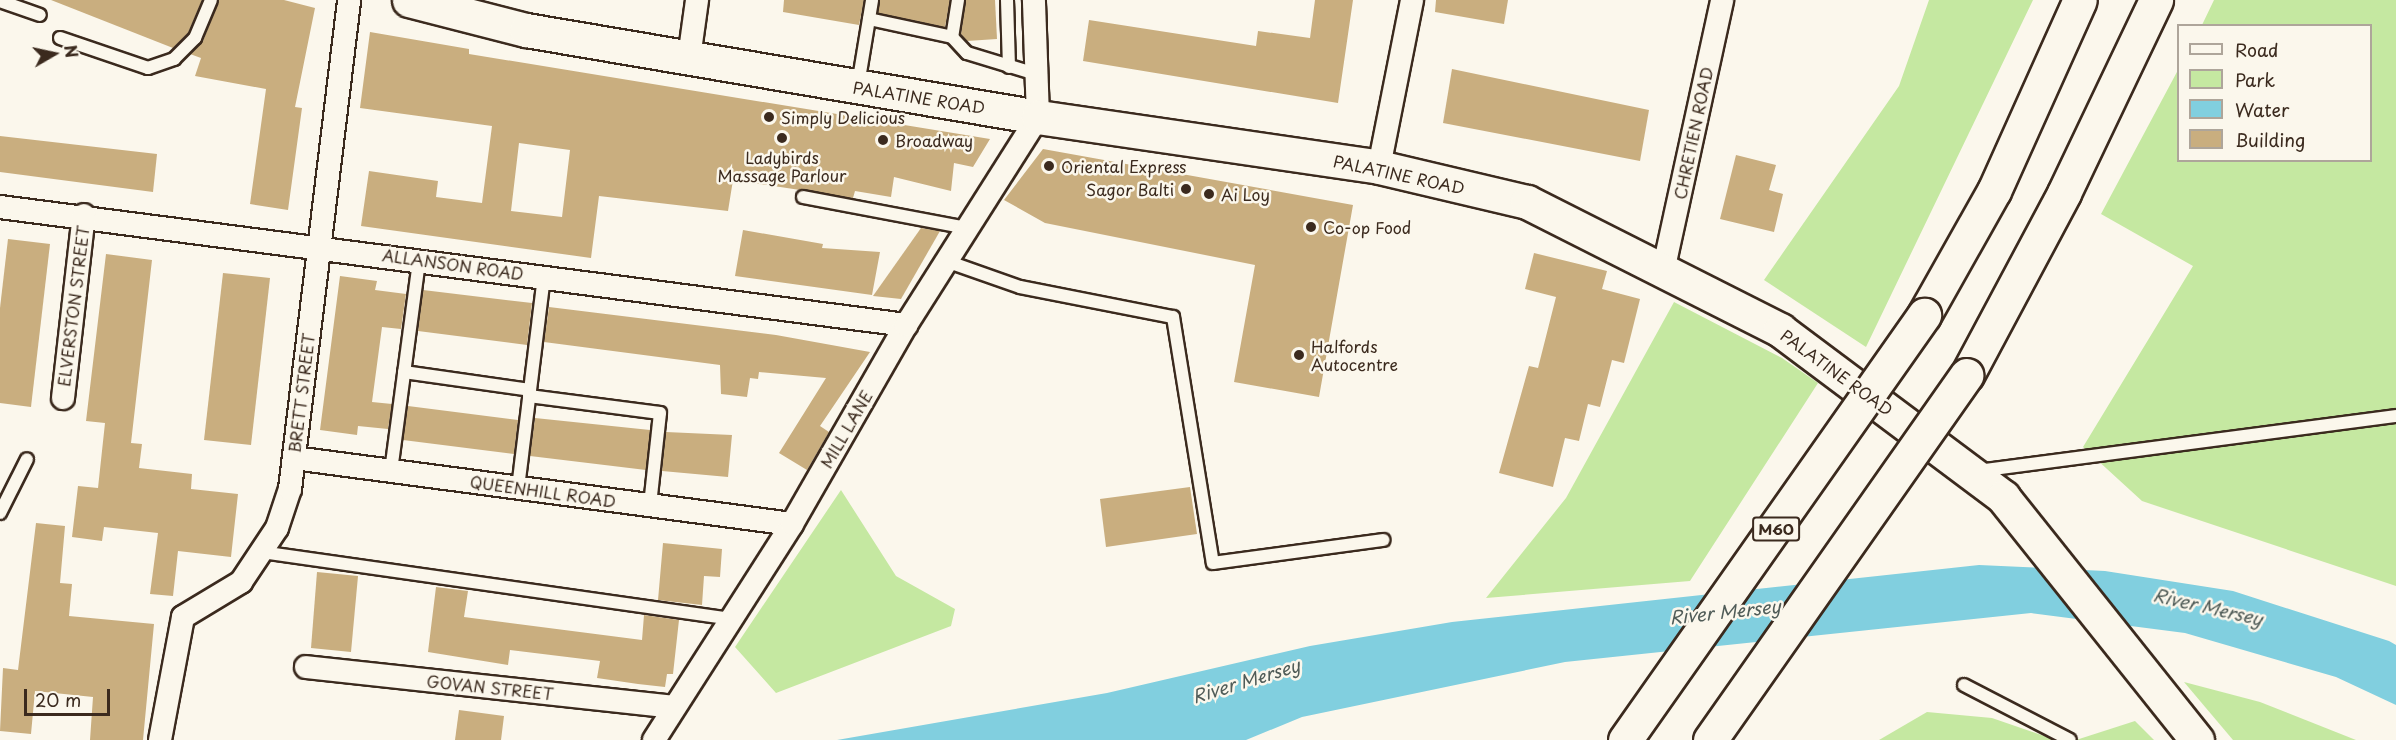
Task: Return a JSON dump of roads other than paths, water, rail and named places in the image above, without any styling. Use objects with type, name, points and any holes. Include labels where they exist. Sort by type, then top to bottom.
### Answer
[{"type":"main road","name":"PALATINE ROAD","points":[[409,0],[526,30],[1038,117],[1379,167],[1527,202],[1664,267],[1780,330],[1971,471],[2003,497],[2197,740]]},
{"type":"main road","name":"M60","points":[[1625,740],[1924,315],[1994,191],[2080,0]]},
{"type":"main road","points":[[1710,740],[1966,375],[2064,193],[2156,0]]},
{"type":"street","name":"BRETT STREET","points":[[160,740],[183,617],[241,582],[277,528],[294,458],[349,0]]},
{"type":"street","points":[[689,58],[697,0]]},
{"type":"street","points":[[1034,0],[1038,117]]},
{"type":"street","points":[[1379,167],[1412,0]]},
{"type":"street","name":"CHRETIEN ROAD","points":[[1664,267],[1722,0]]},
{"type":"street","name":"MILL LANE","points":[[654,740],[792,524],[906,325],[1038,117]]},
{"type":"street","name":"ALLANSON ROAD","points":[[0,207],[84,215],[906,325]]},
{"type":"street","name":"ELVERSTON STREET","points":[[63,398],[84,215]]},
{"type":"street","name":"QUEENHILL ROAD","points":[[294,458],[792,524]]},
{"type":"street","name":"GOVAN STREET","points":[[306,667],[673,707]]},
{"type":"lane","points":[[60,38],[148,68],[174,59],[195,38],[211,0]]},
{"type":"lane","points":[[858,88],[872,0]]},
{"type":"lane","points":[[952,37],[958,0]]},
{"type":"lane","points":[[1007,0],[1009,67]]},
{"type":"lane","points":[[2,1],[40,15]]},
{"type":"lane","points":[[869,19],[952,37],[967,52],[1036,74]]},
{"type":"lane","points":[[803,197],[967,228]]},
{"type":"lane","points":[[391,471],[419,260]]},
{"type":"lane","points":[[946,261],[1011,285],[1173,317],[1213,562],[1383,540]]},
{"type":"lane","points":[[518,488],[544,276]]},
{"type":"lane","points":[[404,372],[660,413],[650,506]]},
{"type":"lane","points":[[1971,471],[2396,416]]},
{"type":"lane","points":[[0,513],[27,459]]},
{"type":"lane","points":[[261,552],[730,619]]},
{"type":"lane","points":[[1964,685],[2070,740]]},
{"type":"water","name":"River Mersey","points":[[1979,565],[2105,571],[2233,591],[2389,641],[2396,645],[2396,705],[2336,677],[2185,633],[2031,613],[1565,662],[1302,717],[1246,740],[837,740],[1107,693],[1310,646],[1452,622]]},
{"type":"place","name":"Simply Delicious","points":[[769,117]]},
{"type":"place","name":"Ladybirds Massage Parlour","points":[[782,138]]},
{"type":"place","name":"Broadway","points":[[883,140]]},
{"type":"place","name":"Oriental Express","points":[[1049,166]]},
{"type":"place","name":"Sagor Balti","points":[[1186,189]]},
{"type":"place","name":"Ai Loy","points":[[1209,194]]},
{"type":"place","name":"Co-op Food","points":[[1311,227]]},
{"type":"place","name":"Halfords Autocentre","points":[[1299,355]]}]
